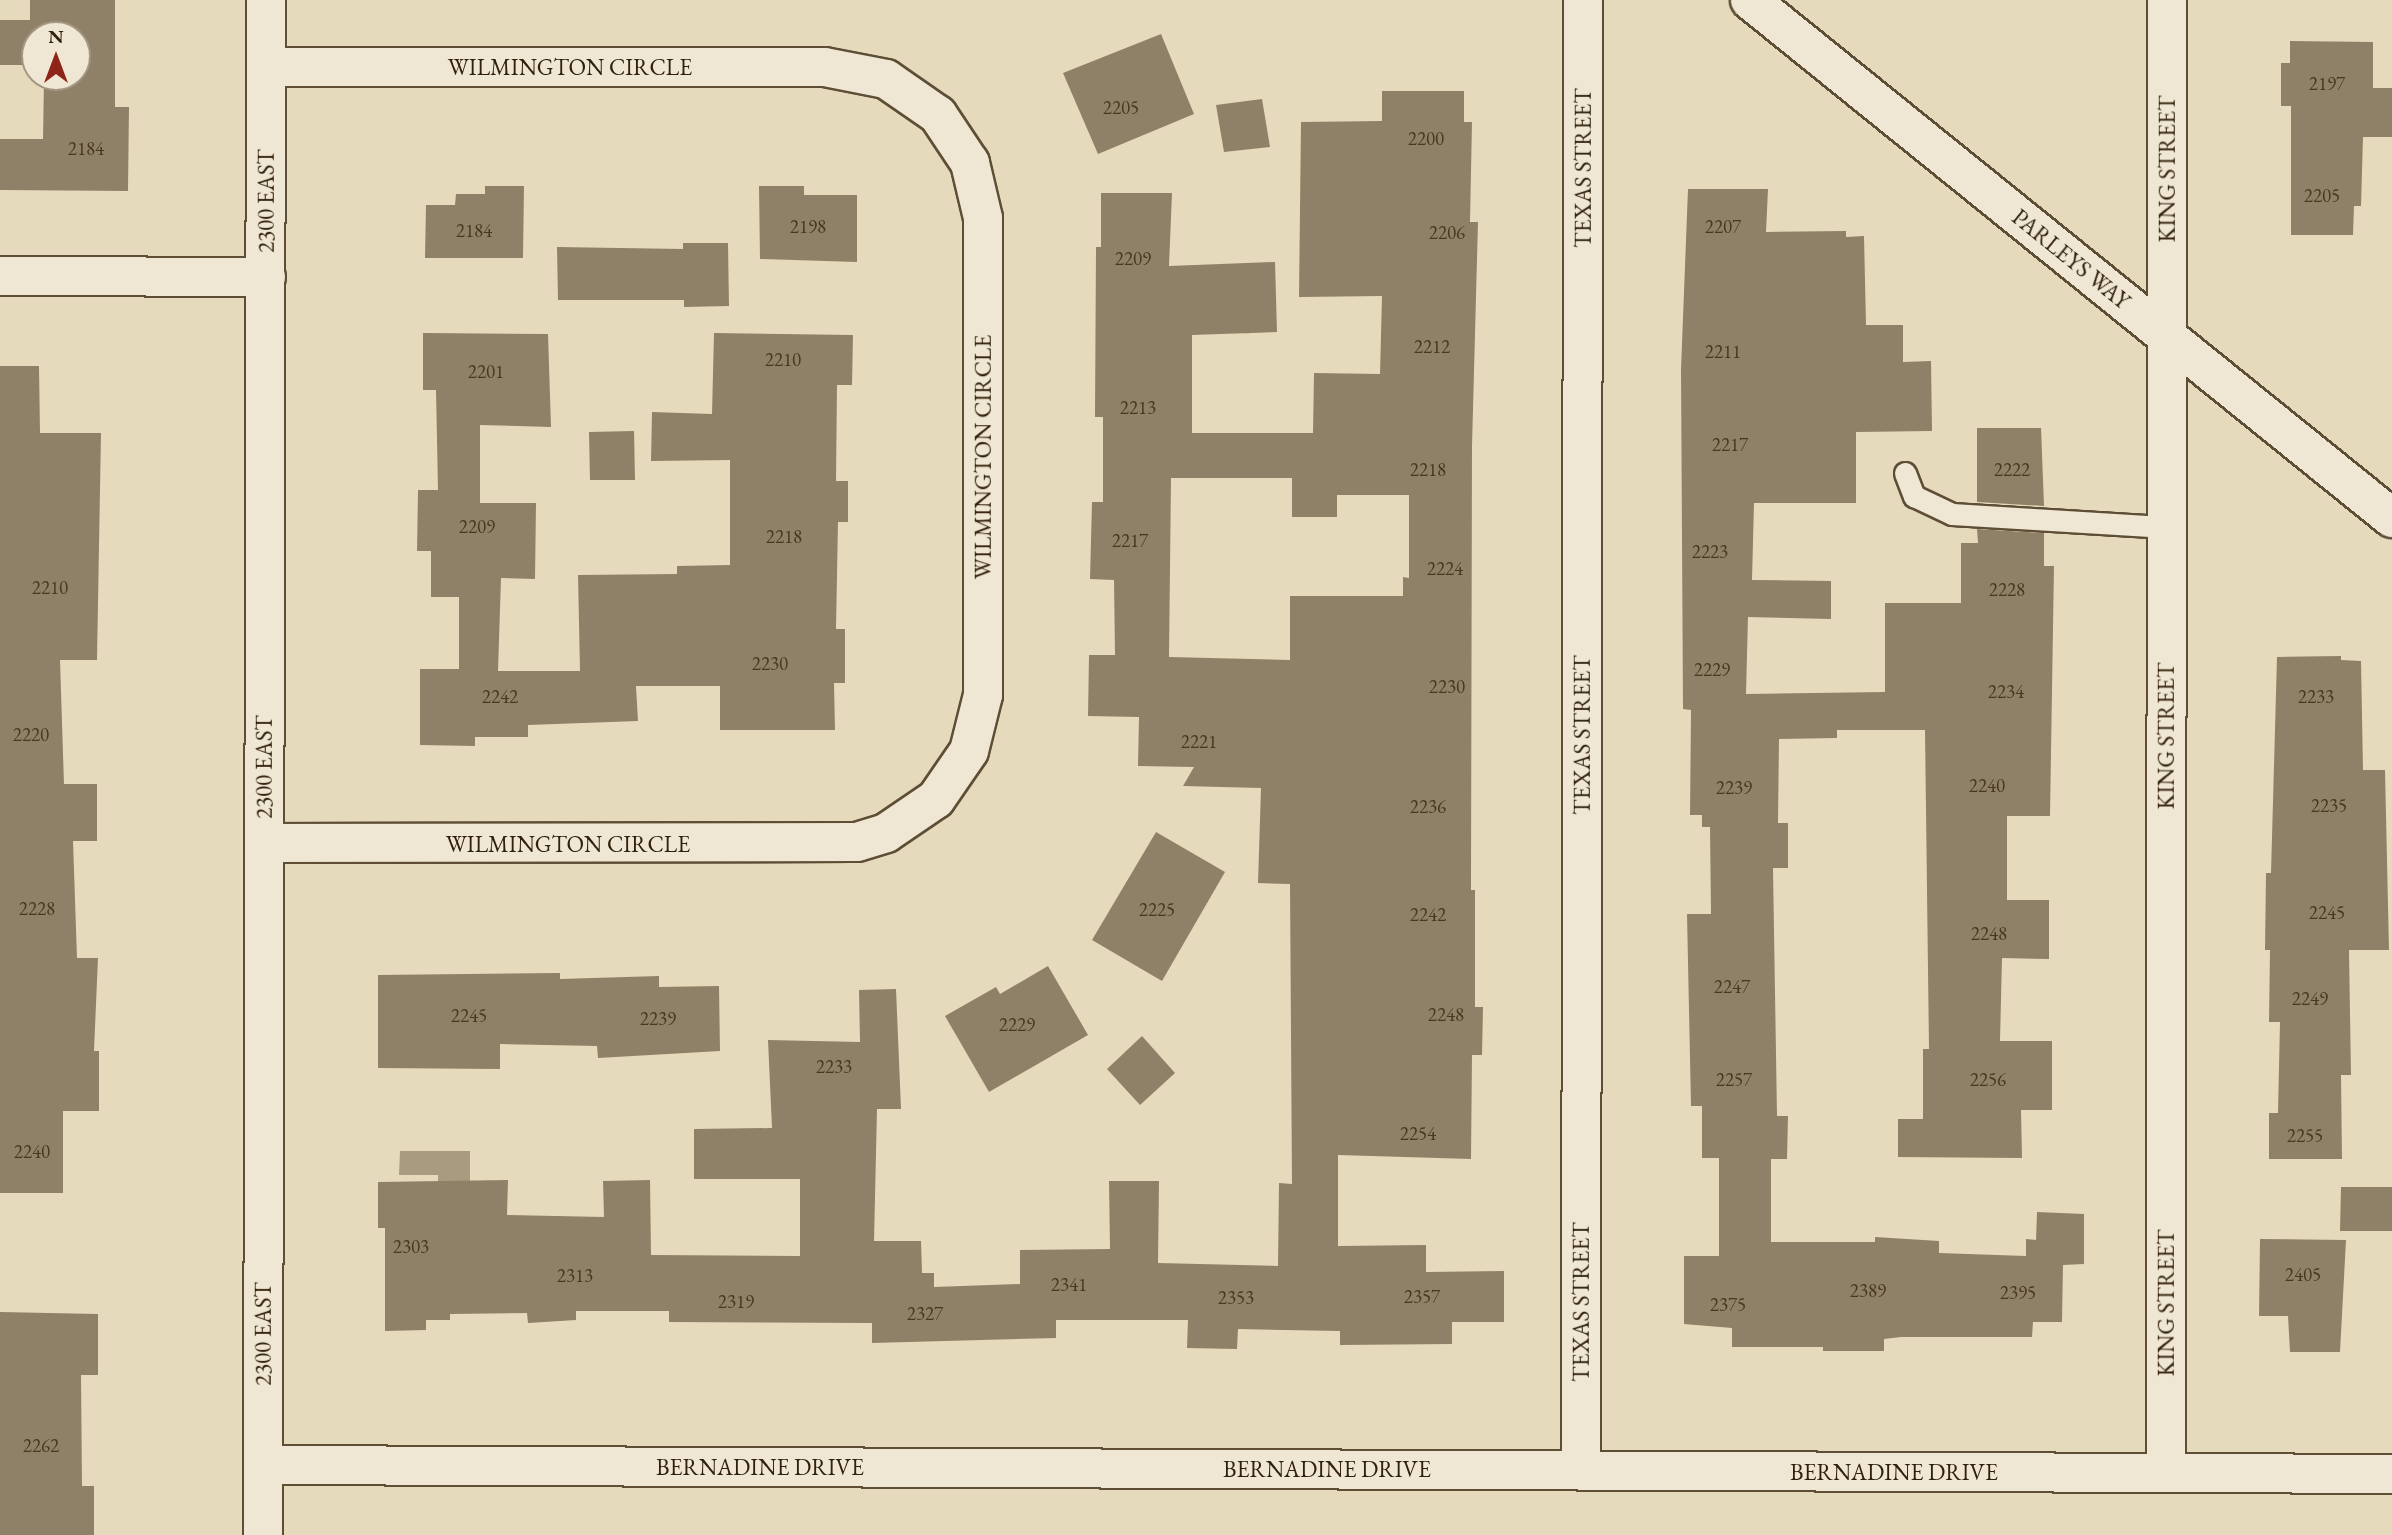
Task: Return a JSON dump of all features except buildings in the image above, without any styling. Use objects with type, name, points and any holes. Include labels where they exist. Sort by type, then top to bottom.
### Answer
[{"type":"street","name":"2300 EAST","points":[[263,1535],[266,0]]},
{"type":"street","name":"TEXAS STREET","points":[[1581,1470],[1583,0]]},
{"type":"street","name":"PARLEYS WAY","points":[[1750,0],[2392,518]]},
{"type":"street","name":"KING STREET","points":[[2166,1473],[2167,0]]},
{"type":"street","name":"WILMINGTON CIRCLE","points":[[264,843],[857,842],[912,819],[955,777],[978,724],[983,681],[983,219],[970,163],[938,115],[886,79],[825,67],[266,67]]},
{"type":"street","points":[[0,276],[266,277]]},
{"type":"street","name":"BERNADINE DRIVE","points":[[263,1465],[2392,1474]]},
{"type":"lane","points":[[1905,473],[1914,496],[1952,514],[2167,527]]},
{"type":"shaded area","points":[[400,1151],[470,1151],[470,1218],[438,1218],[438,1175],[399,1175]]}]
